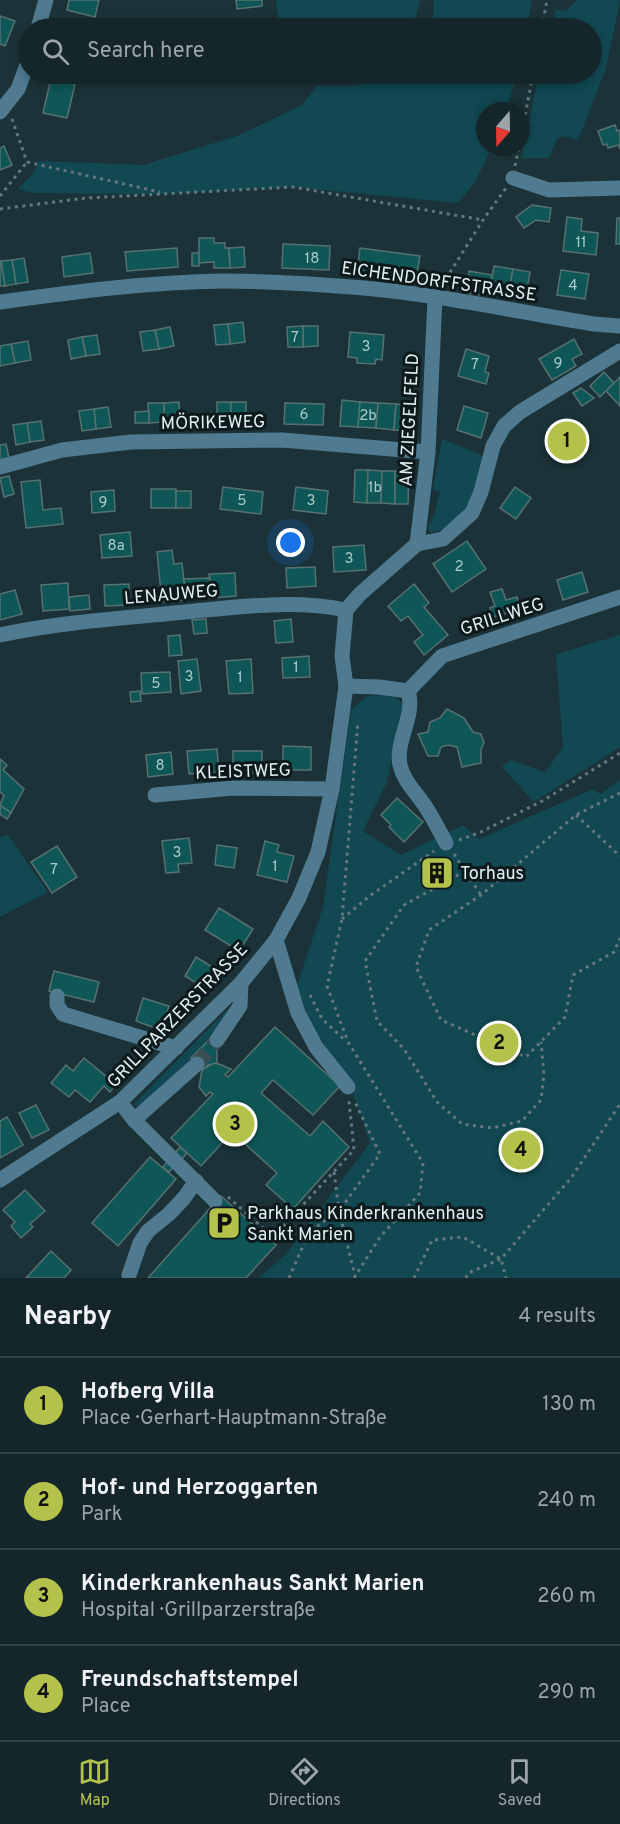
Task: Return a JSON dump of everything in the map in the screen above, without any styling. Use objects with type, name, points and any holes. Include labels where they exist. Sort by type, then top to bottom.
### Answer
[{"type":"street","points":[[41,18],[46,0]]},
{"type":"street","points":[[4,109],[20,84]]},
{"type":"street","points":[[513,178],[549,190],[620,188]]},
{"type":"street","name":"EICHENDORFFSTRASSE","points":[[0,302],[87,290],[222,281],[322,285],[399,292],[585,323],[620,326]]},
{"type":"street","name":"AM ZIEGELFELD","points":[[417,544],[428,452],[435,298]]},
{"type":"street","points":[[345,610],[417,544],[443,539],[472,513],[482,492],[493,446],[504,426],[520,412],[599,366],[620,351]]},
{"type":"street","name":"MÖRIKEWEG","points":[[0,467],[62,450],[131,442],[282,440],[428,452]]},
{"type":"street","name":"GRILLWEG","points":[[408,691],[442,656],[620,597]]},
{"type":"street","name":"LENAUWEG","points":[[0,635],[46,626],[238,607],[323,605],[345,610]]},
{"type":"street","name":"GRILLPARZERSTRASSE","points":[[0,1180],[120,1102],[241,983],[276,940],[299,898],[318,852],[332,789],[346,687],[342,656],[345,610]]},
{"type":"street","points":[[346,687],[379,687],[408,691],[412,702],[401,747],[400,765],[410,787],[426,808],[446,843]]},
{"type":"street","name":"KLEISTWEG","points":[[155,795],[234,788],[332,789]]},
{"type":"street","points":[[276,940],[298,1013],[316,1047],[348,1088]]},
{"type":"street","points":[[217,1040],[240,1006],[241,983]]},
{"type":"street","points":[[57,996],[57,1005],[63,1014],[176,1048]]},
{"type":"street","points":[[134,1120],[203,1062]]},
{"type":"street","points":[[120,1102],[134,1120],[195,1180],[217,1196]]},
{"type":"street","points":[[129,1275],[140,1243],[148,1232],[184,1198],[195,1180]]},
{"type":"path","points":[[544,18],[547,0]]},
{"type":"path","points":[[528,102],[531,84]]},
{"type":"path","points":[[4,109],[27,162]]},
{"type":"path","points":[[435,298],[483,220],[513,178],[517,156]]},
{"type":"path","points":[[27,162],[166,194]]},
{"type":"path","points":[[0,196],[27,162]]},
{"type":"path","points":[[0,209],[86,198],[293,187],[483,220]]},
{"type":"path","points":[[355,1277],[380,1237],[420,1193],[423,1163],[348,1042],[327,986],[342,919],[358,711]]},
{"type":"path","points":[[342,919],[371,895],[446,843],[481,832],[544,800],[620,753]]},
{"type":"path","points":[[620,793],[576,815],[481,895],[429,930],[416,967],[441,1020],[526,1057],[566,1017],[573,975],[614,952],[620,938]]},
{"type":"path","points":[[576,815],[620,856]]},
{"type":"path","points":[[446,843],[481,895]]},
{"type":"path","points":[[465,872],[404,905],[365,962],[377,1021],[404,1049],[437,1102],[462,1124],[492,1128],[522,1121],[541,1100],[544,1074],[541,1042]]},
{"type":"path","points":[[308,992],[322,1019],[348,1042]]},
{"type":"path","points":[[217,1196],[273,1237],[354,1150],[348,1088]]},
{"type":"path","points":[[290,1278],[309,1232],[339,1211],[380,1154],[348,1088]]},
{"type":"path","points":[[466,1278],[468,1273],[501,1259],[571,1178],[620,1104]]},
{"type":"path","points":[[334,1171],[339,1211],[355,1277]]},
{"type":"path","points":[[414,1278],[432,1240],[463,1238],[501,1259],[506,1278]]},
{"type":"shaded area","points":[[276,0],[420,0],[416,18],[278,18]]},
{"type":"shaded area","points":[[434,0],[532,0],[529,18],[433,18]]},
{"type":"shaded area","points":[[577,0],[620,0],[602,78],[602,18],[554,18],[556,10],[566,11]]},
{"type":"shaded area","points":[[514,84],[509,102],[476,102],[476,156],[488,156],[475,182],[458,203],[293,187],[166,194],[33,193],[18,189],[33,173],[39,161],[143,165],[237,136],[302,105],[317,86]]},
{"type":"shaded area","points":[[537,84],[600,84],[578,140],[564,136],[557,139],[549,158],[521,158],[521,156],[530,156],[530,116]]},
{"type":"shaded area","points":[[442,439],[486,457],[479,487],[472,503],[459,518],[447,527],[430,532],[428,527],[440,492],[433,489]]},
{"type":"shaded area","points":[[620,635],[620,747],[534,802],[502,767],[510,760],[545,772],[563,748],[556,654]]},
{"type":"shaded area","points":[[381,694],[395,697],[404,705],[386,784],[363,831],[401,855],[463,825],[479,839],[593,789],[600,794],[620,780],[620,1278],[259,1278],[286,1254],[370,1143],[349,1082],[311,1025],[297,985],[323,907],[351,710],[366,697]]},
{"type":"shaded area","points":[[8,835],[48,892],[0,917],[0,837]]},
{"type":"shaded area","points":[[233,1004],[214,1033],[179,1072],[141,1109],[134,1105],[136,1102]]},
{"type":"building","points":[[69,0],[99,0],[95,17],[67,10]]},
{"type":"building","points":[[236,0],[262,0],[262,6],[237,9]]},
{"type":"building","points":[[0,16],[15,21],[5,46],[0,44]]},
{"type":"building","points":[[50,84],[75,84],[67,118],[43,113]]},
{"type":"building","points":[[615,125],[617,131],[620,130],[620,149],[619,145],[608,148],[607,144],[603,145],[598,131]]},
{"type":"building","points":[[4,146],[12,165],[0,170],[0,148]]},
{"type":"building","points":[[532,205],[551,208],[549,222],[536,220],[524,228],[516,217]]},
{"type":"building","points":[[567,217],[582,219],[581,231],[598,233],[596,255],[563,251]]},
{"type":"building","points":[[617,218],[620,218],[620,244],[616,244]]},
{"type":"building","points":[[199,238],[214,238],[214,243],[225,243],[225,248],[229,248],[230,268],[214,268],[214,262],[199,263]]},
{"type":"building","points":[[283,244],[330,246],[329,270],[282,268]]},
{"type":"building","points":[[244,247],[245,267],[230,268],[229,248]]},
{"type":"building","points":[[177,248],[178,267],[127,271],[125,252]]},
{"type":"building","points":[[360,248],[420,256],[416,280],[357,272]]},
{"type":"building","points":[[90,253],[93,273],[64,277],[62,257]]},
{"type":"building","points":[[192,253],[199,253],[199,266],[192,266]]},
{"type":"building","points":[[24,258],[28,282],[16,284],[12,260]]},
{"type":"building","points":[[12,260],[16,284],[5,286],[1,261]]},
{"type":"building","points":[[1,261],[5,286],[0,286]]},
{"type":"building","points":[[494,266],[513,269],[509,292],[490,289]]},
{"type":"building","points":[[513,269],[530,272],[526,295],[509,292]]},
{"type":"building","points":[[561,270],[589,274],[585,299],[557,295]]},
{"type":"building","points":[[469,271],[492,275],[489,296],[466,293]]},
{"type":"building","points":[[243,322],[245,342],[230,344],[228,324]]},
{"type":"building","points":[[228,324],[230,344],[216,345],[214,325]]},
{"type":"building","points":[[303,326],[318,326],[318,346],[303,347]]},
{"type":"building","points":[[303,326],[303,347],[288,347],[287,327]]},
{"type":"building","points":[[170,327],[174,346],[159,349],[155,330]]},
{"type":"building","points":[[155,330],[159,349],[143,351],[140,332]]},
{"type":"building","points":[[350,332],[384,335],[382,360],[376,359],[375,364],[357,363],[357,358],[348,357]]},
{"type":"building","points":[[97,335],[100,354],[86,356],[82,337]]},
{"type":"building","points":[[82,337],[86,356],[71,359],[68,340]]},
{"type":"building","points":[[574,339],[582,354],[572,359],[576,366],[552,380],[539,359]]},
{"type":"building","points":[[28,341],[31,360],[15,363],[11,344]]},
{"type":"building","points":[[11,344],[15,363],[0,366],[0,346]]},
{"type":"building","points":[[466,349],[489,356],[485,372],[489,373],[486,384],[458,376]]},
{"type":"building","points":[[604,372],[614,383],[600,397],[590,386]]},
{"type":"building","points":[[620,377],[620,406],[606,391]]},
{"type":"building","points":[[581,388],[594,398],[582,406],[573,393]]},
{"type":"building","points":[[342,400],[360,402],[358,427],[340,426]]},
{"type":"building","points":[[179,402],[180,422],[164,422],[164,403]]},
{"type":"building","points":[[217,402],[231,402],[231,421],[217,422]]},
{"type":"building","points":[[231,402],[246,402],[246,421],[231,421]]},
{"type":"building","points":[[360,402],[378,403],[376,428],[358,427]]},
{"type":"building","points":[[148,403],[164,403],[164,422],[149,423]]},
{"type":"building","points":[[285,403],[324,404],[323,425],[284,424]]},
{"type":"building","points":[[378,403],[396,404],[394,430],[376,428]]},
{"type":"building","points":[[396,404],[413,406],[411,431],[394,430]]},
{"type":"building","points":[[464,406],[488,413],[481,438],[457,430]]},
{"type":"building","points":[[108,407],[111,427],[96,429],[94,409]]},
{"type":"building","points":[[94,409],[96,429],[82,431],[79,411]]},
{"type":"building","points":[[149,411],[149,423],[135,423],[135,412]]},
{"type":"building","points":[[41,421],[44,440],[30,442],[27,423]]},
{"type":"building","points":[[27,423],[30,442],[16,445],[13,425]]},
{"type":"building","points":[[564,428],[580,442],[569,455],[553,440]]},
{"type":"building","points":[[6,444],[9,458],[0,460],[0,445]]},
{"type":"building","points":[[355,470],[368,470],[367,503],[354,502]]},
{"type":"building","points":[[368,470],[382,471],[381,503],[367,503]]},
{"type":"building","points":[[382,471],[395,471],[395,504],[381,503]]},
{"type":"building","points":[[395,471],[409,471],[408,504],[395,504]]},
{"type":"building","points":[[9,476],[14,494],[4,497],[0,478]]},
{"type":"building","points":[[40,480],[43,510],[61,508],[63,524],[26,528],[21,482]]},
{"type":"building","points":[[223,487],[263,492],[261,514],[220,509]]},
{"type":"building","points":[[296,487],[328,491],[326,514],[293,510]]},
{"type":"building","points":[[515,487],[531,498],[516,519],[500,508]]},
{"type":"building","points":[[151,489],[176,489],[176,508],[151,508]]},
{"type":"building","points":[[114,490],[115,511],[92,513],[91,492]]},
{"type":"building","points":[[176,491],[191,491],[191,508],[176,508]]},
{"type":"building","points":[[130,532],[132,556],[102,558],[100,535]]},
{"type":"building","points":[[467,541],[486,569],[452,592],[433,564]]},
{"type":"building","points":[[364,545],[366,570],[334,572],[333,547]]},
{"type":"building","points":[[172,550],[174,564],[182,563],[186,600],[162,602],[157,552]]},
{"type":"building","points":[[315,567],[316,586],[287,588],[286,568]]},
{"type":"building","points":[[582,572],[588,592],[563,600],[557,580]]},
{"type":"building","points":[[235,573],[236,596],[211,598],[209,574]]},
{"type":"building","points":[[210,578],[211,598],[186,600],[184,579]]},
{"type":"building","points":[[68,583],[69,609],[43,611],[41,585]]},
{"type":"building","points":[[129,584],[130,605],[105,606],[104,585]]},
{"type":"building","points":[[414,584],[429,603],[424,607],[448,635],[424,655],[414,642],[423,635],[408,616],[401,621],[388,606]]},
{"type":"building","points":[[502,589],[506,600],[517,597],[520,609],[493,617],[490,608],[495,606],[490,592]]},
{"type":"building","points":[[15,590],[22,614],[0,620],[0,594]]},
{"type":"building","points":[[89,595],[90,609],[70,611],[69,597]]},
{"type":"building","points":[[206,619],[207,633],[194,634],[192,620]]},
{"type":"building","points":[[291,619],[293,642],[276,643],[274,621]]},
{"type":"building","points":[[180,635],[182,655],[169,656],[168,636]]},
{"type":"building","points":[[309,656],[310,677],[283,678],[282,658]]},
{"type":"building","points":[[197,659],[201,691],[181,694],[178,661]]},
{"type":"building","points":[[251,659],[253,693],[229,694],[226,661]]},
{"type":"building","points":[[170,672],[171,692],[142,694],[141,673]]},
{"type":"building","points":[[140,691],[141,701],[131,702],[130,692]]},
{"type":"building","points":[[447,709],[464,718],[473,732],[481,734],[484,743],[481,749],[481,763],[462,767],[457,747],[448,745],[441,747],[438,756],[428,756],[418,734],[428,732],[430,722],[440,718]]},
{"type":"building","points":[[283,746],[311,747],[311,770],[283,770]]},
{"type":"building","points":[[217,749],[219,772],[189,774],[187,751]]},
{"type":"building","points":[[233,751],[262,751],[262,773],[233,772]]},
{"type":"building","points":[[171,752],[173,774],[148,777],[146,755]]},
{"type":"building","points":[[0,759],[7,765],[3,770],[24,789],[11,813],[0,805],[4,795],[0,792]]},
{"type":"building","points":[[397,798],[423,822],[404,842],[381,815]]},
{"type":"building","points":[[0,805],[11,813],[7,819],[0,814]]},
{"type":"building","points":[[189,838],[192,863],[178,864],[179,872],[166,873],[162,841]]},
{"type":"building","points":[[265,841],[279,845],[277,852],[294,856],[287,882],[257,875]]},
{"type":"building","points":[[217,845],[237,848],[234,868],[215,865]]},
{"type":"building","points":[[57,846],[77,877],[52,893],[31,862]]},
{"type":"building","name":"Torhaus","points":[[441,861],[449,876],[432,885],[424,871]]},
{"type":"building","points":[[219,908],[253,929],[239,951],[205,930]]},
{"type":"building","points":[[196,957],[214,968],[203,987],[185,976]]},
{"type":"building","points":[[54,971],[99,982],[94,1002],[49,991]]},
{"type":"building","points":[[143,998],[169,1006],[161,1030],[136,1021]]},
{"type":"building","points":[[275,1027],[340,1086],[313,1115],[273,1080],[261,1093],[310,1136],[323,1121],[349,1147],[293,1209],[266,1185],[277,1173],[232,1132],[201,1166],[171,1138],[213,1094],[210,1092],[206,1096],[199,1087],[202,1070],[213,1063],[219,1064],[231,1069],[225,1075],[228,1077]]},
{"type":"building","points":[[217,1032],[217,1063],[208,1065],[202,1070],[191,1058]]},
{"type":"building","points":[[84,1058],[107,1077],[113,1070],[122,1077],[110,1092],[104,1086],[90,1102],[75,1090],[69,1097],[51,1083],[66,1065],[73,1071]]},
{"type":"building","points":[[36,1105],[49,1130],[32,1138],[19,1113]]},
{"type":"building","points":[[7,1117],[23,1145],[0,1158],[0,1121]]},
{"type":"building","points":[[518,1142],[524,1142],[528,1149],[524,1156],[518,1156],[514,1152],[514,1146]]},
{"type":"building","points":[[180,1147],[187,1153],[169,1172],[163,1167]]},
{"type":"building","points":[[150,1157],[176,1179],[118,1246],[92,1223]]},
{"type":"building","points":[[25,1190],[45,1211],[30,1224],[33,1227],[21,1238],[11,1226],[15,1222],[3,1210]]},
{"type":"building","name":"Parkhaus Kinderkrankenhaus Sankt Marien","points":[[221,1196],[276,1245],[246,1278],[148,1278]]},
{"type":"building","points":[[51,1251],[71,1270],[64,1278],[26,1278]]},
{"type":"tunnel","points":[[197,1064],[217,1040]]},
{"type":"place","name":"Hofberg Villa","points":[[567,441]]},
{"type":"place","name":"Torhaus","points":[[437,873]]},
{"type":"place","name":"Hof- und Herzoggarten","points":[[499,1043]]},
{"type":"place","name":"Kinderkrankenhaus Sankt Marien","points":[[235,1124]]},
{"type":"place","name":"Freundschaftstempel","points":[[521,1150]]},
{"type":"place","name":"Parkhaus Kinderkrankenhaus Sankt Marien","points":[[224,1223]]}]
